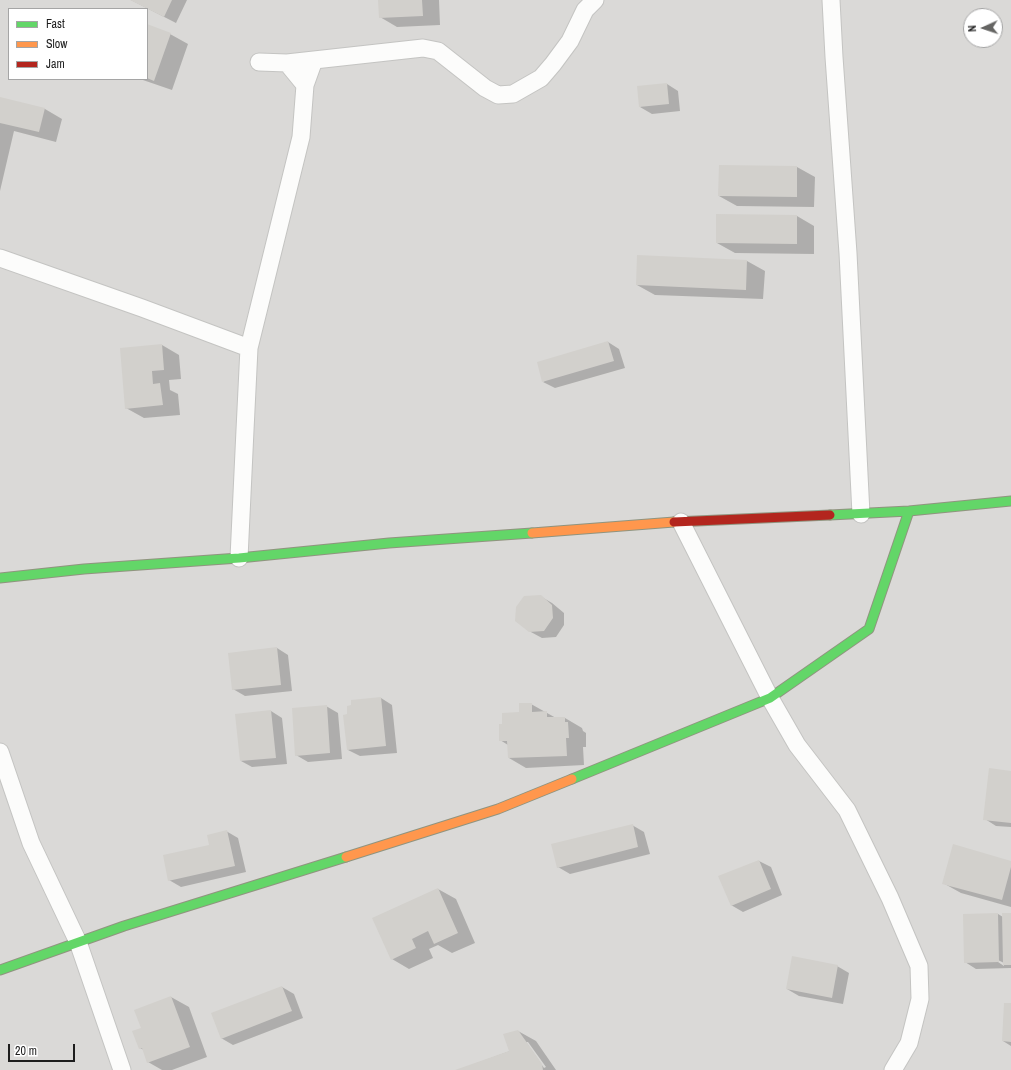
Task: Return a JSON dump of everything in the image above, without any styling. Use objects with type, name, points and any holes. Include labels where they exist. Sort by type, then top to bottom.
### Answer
[{"type":"street","points":[[259,62],[287,63],[423,48],[438,51],[485,88],[498,94],[513,94],[541,78],[570,41],[585,10],[595,0]]},
{"type":"street","points":[[831,0],[834,64],[848,253],[861,514]]},
{"type":"street","points":[[238,558],[248,348],[301,137],[305,85],[314,60]]},
{"type":"street","points":[[287,63],[305,85]]},
{"type":"street","points":[[0,258],[142,308],[248,348]]},
{"type":"street","points":[[0,578],[84,569],[238,558],[389,543],[681,522],[909,511],[1011,501]]},
{"type":"street","points":[[0,970],[124,926],[498,809],[770,698],[870,629],[909,511]]},
{"type":"street","points":[[681,522],[770,698],[797,745],[846,810],[890,898],[919,966],[920,999],[908,1043],[893,1070]]},
{"type":"street","points":[[0,752],[31,843],[78,942],[122,1070]]},
{"type":"shaded area","points":[[0,0],[1011,0],[1011,1070],[0,1070]]},
{"type":"building","points":[[130,0],[172,0],[164,17]]},
{"type":"building","points":[[378,0],[422,0],[423,16],[379,18]]},
{"type":"building","points":[[148,24],[171,33],[154,81],[148,78]]},
{"type":"building","points":[[667,83],[669,104],[639,107],[637,86]]},
{"type":"building","points":[[0,97],[45,108],[39,132],[0,123]]},
{"type":"building","points":[[719,165],[797,166],[797,197],[718,196]]},
{"type":"building","points":[[716,214],[797,215],[797,244],[716,243]]},
{"type":"building","points":[[637,255],[747,260],[746,290],[636,285]]},
{"type":"building","points":[[608,341],[614,361],[542,382],[537,362]]},
{"type":"building","points":[[162,344],[164,370],[152,371],[153,384],[160,383],[163,405],[125,409],[120,348]]},
{"type":"building","points":[[541,595],[552,605],[553,618],[544,631],[529,632],[515,621],[516,607],[524,596]]},
{"type":"building","points":[[277,647],[281,685],[232,690],[228,653]]},
{"type":"building","points":[[381,697],[386,746],[347,750],[343,715],[347,714],[347,706],[351,705],[351,700]]},
{"type":"building","points":[[519,703],[532,703],[532,712],[547,711],[547,717],[565,717],[565,722],[568,722],[569,738],[566,738],[567,756],[508,758],[507,741],[499,741],[499,724],[502,724],[502,713],[519,712]]},
{"type":"building","points":[[327,705],[330,753],[295,756],[292,708]]},
{"type":"building","points":[[271,710],[276,758],[240,761],[235,714]]},
{"type":"building","points":[[989,768],[1011,771],[1011,823],[983,820]]},
{"type":"building","points":[[633,824],[638,847],[557,868],[551,844]]},
{"type":"building","points":[[227,830],[235,866],[168,881],[163,855],[209,845],[207,835]]},
{"type":"building","points":[[953,844],[1011,861],[1011,867],[1002,900],[942,884]]},
{"type":"building","points":[[759,860],[771,889],[731,906],[718,876]]},
{"type":"building","points":[[438,888],[458,933],[434,944],[428,931],[412,939],[416,948],[391,960],[372,918]]},
{"type":"building","points":[[998,913],[999,962],[964,963],[963,914]]},
{"type":"building","points":[[1002,913],[1011,913],[1011,965],[1003,965]]},
{"type":"building","points":[[792,956],[838,965],[832,998],[786,989]]},
{"type":"building","points":[[282,986],[292,1011],[221,1039],[211,1013]]},
{"type":"building","points":[[171,996],[190,1047],[147,1063],[142,1048],[139,1049],[132,1031],[141,1028],[134,1010]]},
{"type":"building","points":[[1004,1003],[1011,1003],[1011,1042],[1002,1041]]},
{"type":"building","points":[[518,1030],[542,1064],[543,1070],[455,1070],[509,1051],[503,1034]]},
{"type":"traffic: fast","points":[[830,515],[909,511],[1011,501]]},
{"type":"traffic: fast","points":[[572,779],[770,698],[869,629],[909,511]]},
{"type":"traffic: fast","points":[[0,578],[84,569],[239,558],[389,543],[532,533]]},
{"type":"traffic: fast","points":[[0,970],[124,926],[346,857]]},
{"type":"traffic: slow","points":[[532,533],[674,522]]},
{"type":"traffic: slow","points":[[346,857],[498,809],[572,779]]},
{"type":"traffic: jam","points":[[674,522],[830,515]]}]
